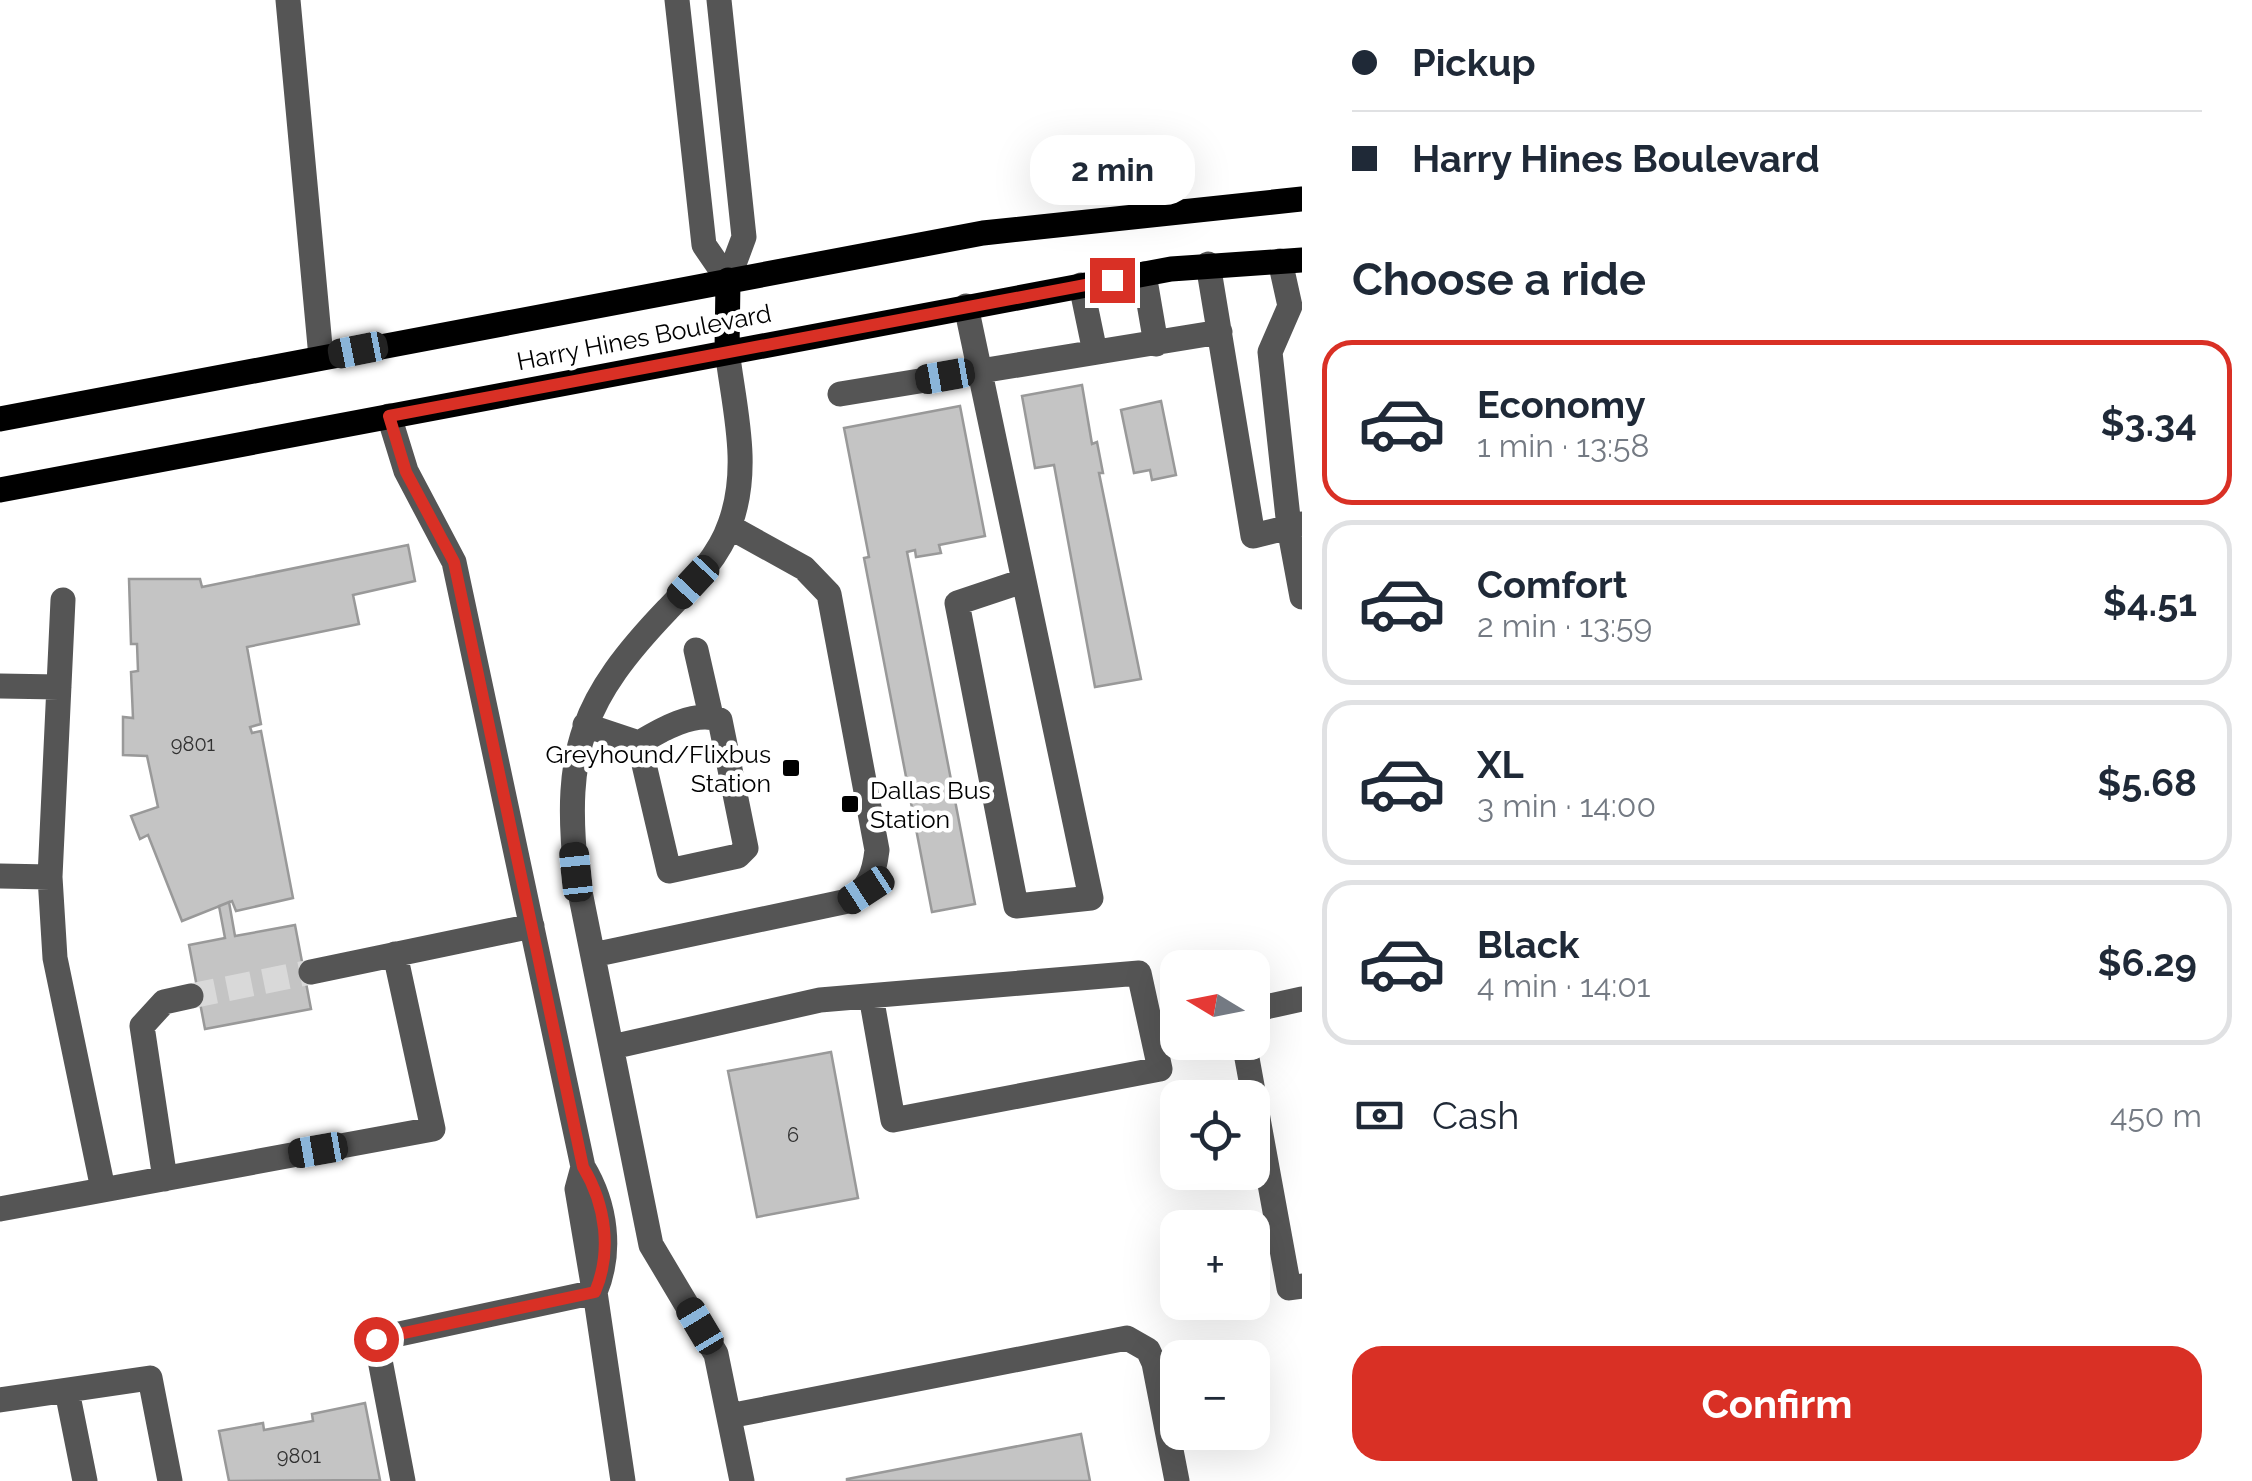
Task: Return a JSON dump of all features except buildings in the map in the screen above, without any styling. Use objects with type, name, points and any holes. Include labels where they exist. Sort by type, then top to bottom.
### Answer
[{"type":"main road","name":"Harry Hines Boulevard","points":[[0,420],[984,233],[1170,210],[1302,199]]},
{"type":"main road","name":"Harry Hines Boulevard","points":[[0,490],[1081,285],[1208,264],[1291,260]]},
{"type":"main road","points":[[727,350],[728,280]]},
{"type":"street","points":[[288,0],[321,357]]},
{"type":"street","points":[[677,0],[704,245],[728,280]]},
{"type":"street","points":[[720,0],[744,237],[728,280]]},
{"type":"street","points":[[1291,260],[1290,306],[1270,352],[1296,526],[1302,597]]},
{"type":"street","points":[[1208,264],[1253,536],[1296,526]]},
{"type":"street","points":[[1144,274],[1156,344]]},
{"type":"street","points":[[1081,285],[1095,352]]},
{"type":"street","points":[[966,306],[1091,898],[1016,906],[957,603],[1024,581]]},
{"type":"street","points":[[840,394],[1156,344],[1222,343],[1270,352]]},
{"type":"street","points":[[727,350],[742,456],[730,527],[693,582],[611,673],[585,725],[572,784],[571,826],[651,1245],[716,1354],[742,1481]]},
{"type":"street","points":[[389,416],[406,472],[454,562],[583,1167],[577,1189],[623,1481]]},
{"type":"street","points":[[593,955],[848,901],[866,890],[874,870],[878,850],[829,594],[804,568],[730,527]]},
{"type":"street","points":[[63,600],[50,877],[56,958],[103,1189]]},
{"type":"street","points":[[696,650],[711,716]]},
{"type":"street","points":[[0,686],[59,687]]},
{"type":"street","points":[[711,716],[720,720],[746,848],[738,856],[668,870],[639,744],[664,728],[711,716]]},
{"type":"street","points":[[585,725],[639,744]]},
{"type":"street","points":[[0,876],[50,877]]},
{"type":"street","points":[[311,972],[532,926]]},
{"type":"street","points":[[0,1210],[433,1129],[395,954]]},
{"type":"street","points":[[612,1047],[820,1000],[1139,973],[1160,1069],[894,1120],[870,996]]},
{"type":"street","points":[[165,1179],[142,1026],[164,1002],[191,996]]},
{"type":"street","points":[[1270,1006],[1302,999]]},
{"type":"street","points":[[1247,1060],[1289,1288],[1302,1286]]},
{"type":"street","points":[[402,1478],[376,1339],[595,1292]]},
{"type":"street","points":[[729,1416],[1127,1338],[1148,1350],[1154,1363],[1176,1481]]},
{"type":"street","points":[[0,1400],[150,1378],[170,1481]]},
{"type":"street","points":[[67,1391],[85,1481]]},
{"type":"tunnel","points":[[191,996],[311,972]]},
{"type":"place","name":"Greyhound/Flixbus Station","points":[[791,768]]},
{"type":"place","name":"Dallas Bus Station","points":[[850,804]]},
{"type":"route","points":[[376,1339],[595,1292],[607,1264],[602,1221],[594,1186],[583,1167],[454,562],[406,472],[389,416],[1112,280]]}]
